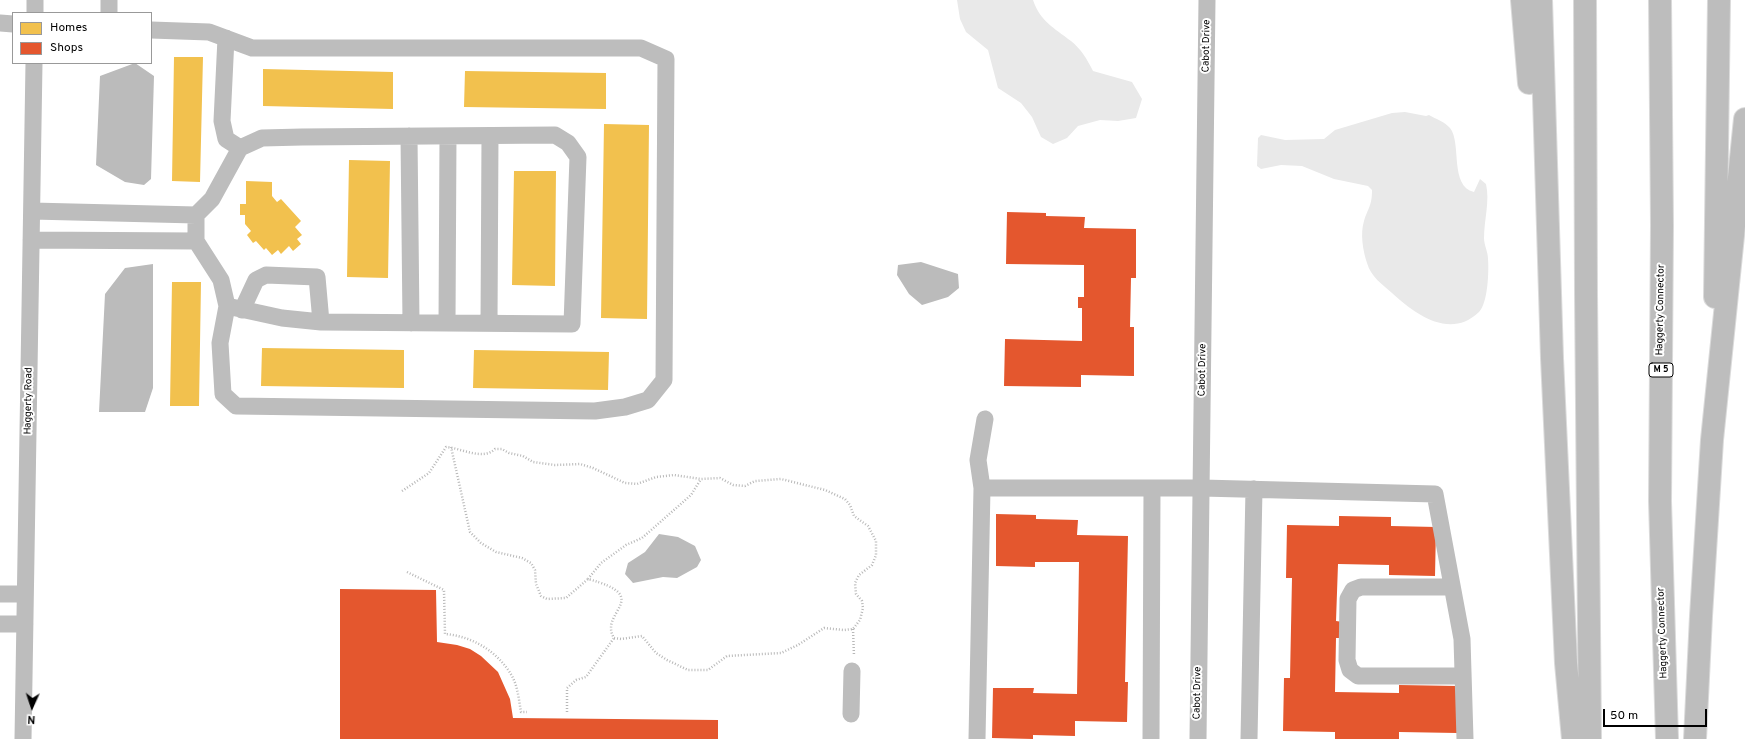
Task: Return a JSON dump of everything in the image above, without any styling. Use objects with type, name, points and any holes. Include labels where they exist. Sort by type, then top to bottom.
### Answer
[{"type":"highway","points":[[1522,0],[1533,126],[1548,234]]},
{"type":"highway","points":[[1540,0],[1566,663],[1573,739]]},
{"type":"highway","points":[[1585,0],[1590,739]]},
{"type":"highway","name":"Haggerty Connector","points":[[1660,0],[1662,232],[1660,501],[1666,739]]},
{"type":"highway","points":[[1712,440],[1719,0]]},
{"type":"highway","points":[[1696,739],[1701,616],[1712,440],[1745,119]]},
{"type":"street","points":[[35,0],[35,12]]},
{"type":"street","points":[[109,0],[109,12]]},
{"type":"street","name":"Cabot Drive","points":[[1198,739],[1207,0]]},
{"type":"street","points":[[0,23],[12,24]]},
{"type":"street","points":[[152,30],[209,32],[252,48],[641,48],[666,59],[664,380],[648,400],[625,407],[595,411],[236,406],[223,394],[220,343],[234,308],[256,280],[266,275],[317,277],[321,322]]},
{"type":"street","points":[[226,38],[222,121],[226,139],[240,148]]},
{"type":"street","name":"Haggerty Road","points":[[22,739],[34,64]]},
{"type":"street","points":[[555,135],[568,143],[578,157],[572,324],[321,322],[282,318],[234,308],[221,280],[196,241],[196,215],[212,199],[240,148],[262,138],[555,135]]},
{"type":"street","points":[[409,136],[410,323]]},
{"type":"street","points":[[448,136],[448,323]]},
{"type":"street","points":[[489,323],[490,136]]},
{"type":"street","points":[[32,211],[196,215]]},
{"type":"street","points":[[109,213],[110,240]]},
{"type":"street","points":[[31,240],[196,241]]},
{"type":"street","points":[[977,739],[982,488],[978,460],[985,420]]},
{"type":"street","points":[[982,488],[1202,488],[1435,494],[1462,639],[1465,739]]},
{"type":"street","points":[[1151,739],[1152,488]]},
{"type":"street","points":[[1249,739],[1254,489]]},
{"type":"street","points":[[1452,587],[1361,587],[1352,590],[1348,599],[1347,660],[1350,670],[1358,676],[1463,676]]},
{"type":"street","points":[[0,594],[25,594]]},
{"type":"street","points":[[0,624],[25,624]]},
{"type":"street","points":[[851,714],[852,672]]},
{"type":"path","points":[[402,491],[429,473],[441,452],[446,447],[481,454],[491,453],[495,449],[502,448],[509,453],[523,456],[533,462],[555,466],[580,464],[593,468],[624,483],[637,484],[656,477],[674,475],[701,479],[720,478],[732,485],[745,486],[755,481],[781,479],[825,490],[845,499],[850,505],[854,516],[868,526],[876,541],[876,554],[872,565],[859,575],[855,583],[856,594],[862,601],[863,608],[860,620],[853,629],[854,660],[852,672]]},
{"type":"path","points":[[451,448],[470,532],[481,543],[496,552],[522,558],[531,563],[535,570],[536,584],[541,596],[548,599],[566,598],[588,579],[601,563],[626,545],[642,538],[691,495],[701,479]]},
{"type":"path","points":[[407,572],[444,590],[445,634],[470,640],[494,654],[505,666],[513,679],[521,712],[528,712]]},
{"type":"path","points":[[588,579],[602,583],[621,594],[621,604],[611,625],[610,632],[614,638],[621,639],[642,636],[656,653],[688,670],[708,670],[727,656],[781,653],[798,645],[824,628],[844,630],[853,629]]},
{"type":"path","points":[[567,712],[566,688],[576,680],[586,677],[614,638]]},
{"type":"shaded area","points":[[957,0],[1033,0],[1044,19],[1053,28],[1078,47],[1093,71],[1132,82],[1142,99],[1136,118],[1118,121],[1100,120],[1078,126],[1067,138],[1053,144],[1041,137],[1032,117],[1021,103],[998,88],[988,50],[966,32],[960,19]]},
{"type":"shaded area","points":[[132,64],[136,64],[154,76],[151,179],[144,185],[125,182],[96,165],[100,76]]},
{"type":"shaded area","points":[[1405,112],[1426,116],[1429,115],[1448,126],[1455,143],[1461,182],[1466,188],[1474,192],[1480,179],[1486,184],[1487,204],[1484,238],[1488,256],[1488,271],[1486,294],[1482,308],[1479,312],[1468,320],[1456,324],[1445,324],[1422,316],[1401,301],[1371,272],[1363,248],[1362,237],[1365,217],[1371,203],[1372,195],[1372,190],[1368,186],[1334,179],[1302,166],[1281,165],[1261,169],[1257,166],[1258,138],[1261,135],[1285,140],[1324,139],[1335,130],[1392,113]]},
{"type":"shaded area","points":[[921,262],[958,274],[959,288],[948,297],[922,305],[909,294],[897,275],[898,265]]},
{"type":"shaded area","points":[[153,264],[153,388],[145,412],[99,412],[105,294],[125,268]]},
{"type":"shaded area","points":[[659,534],[678,537],[695,546],[701,560],[697,567],[677,578],[663,577],[633,583],[625,574],[628,563],[645,552]]},
{"type":"building: Homes","points":[[174,57],[203,57],[200,182],[172,181]]},
{"type":"building: Homes","points":[[263,69],[393,72],[393,109],[263,106]]},
{"type":"building: Homes","points":[[465,71],[606,73],[606,109],[464,107]]},
{"type":"building: Homes","points":[[604,124],[649,125],[647,319],[601,318]]},
{"type":"building: Homes","points":[[349,160],[390,161],[388,278],[347,277]]},
{"type":"building: Homes","points":[[514,171],[556,171],[555,286],[512,285]]},
{"type":"building: Homes","points":[[246,181],[272,182],[272,196],[277,202],[281,199],[301,221],[295,227],[302,235],[297,239],[301,244],[293,251],[289,246],[281,254],[278,250],[272,255],[266,248],[264,250],[256,241],[253,243],[247,235],[251,231],[245,224],[245,215],[240,215],[240,204],[246,204]]},
{"type":"building: Homes","points":[[172,282],[201,282],[199,406],[170,406]]},
{"type":"building: Homes","points":[[262,348],[404,350],[404,388],[261,386]]},
{"type":"building: Homes","points":[[474,350],[609,352],[608,390],[473,388]]},
{"type":"building: Shops","points":[[1007,212],[1046,213],[1046,216],[1085,217],[1084,228],[1136,229],[1136,278],[1131,278],[1130,327],[1134,327],[1134,376],[1081,375],[1081,387],[1004,386],[1005,339],[1082,341],[1082,308],[1078,308],[1078,297],[1084,297],[1084,265],[1006,264]]},
{"type":"building: Shops","points":[[996,514],[1036,515],[1036,519],[1078,520],[1077,535],[1128,536],[1125,682],[1128,682],[1127,722],[1075,721],[1075,736],[1033,735],[1033,739],[992,738],[993,688],[1034,688],[1033,693],[1077,694],[1079,562],[1035,562],[1035,567],[996,566]]},
{"type":"building: Shops","points":[[1339,516],[1391,517],[1391,526],[1436,527],[1435,576],[1389,575],[1389,565],[1338,564],[1336,621],[1343,622],[1343,638],[1336,638],[1335,692],[1399,693],[1399,685],[1458,686],[1457,733],[1399,732],[1399,739],[1335,739],[1335,732],[1283,731],[1284,678],[1290,678],[1292,578],[1286,578],[1287,525],[1339,526]]},
{"type":"building: Shops","points":[[340,589],[436,590],[437,642],[457,645],[470,649],[481,656],[498,672],[510,699],[513,718],[718,720],[718,739],[340,739]]}]
